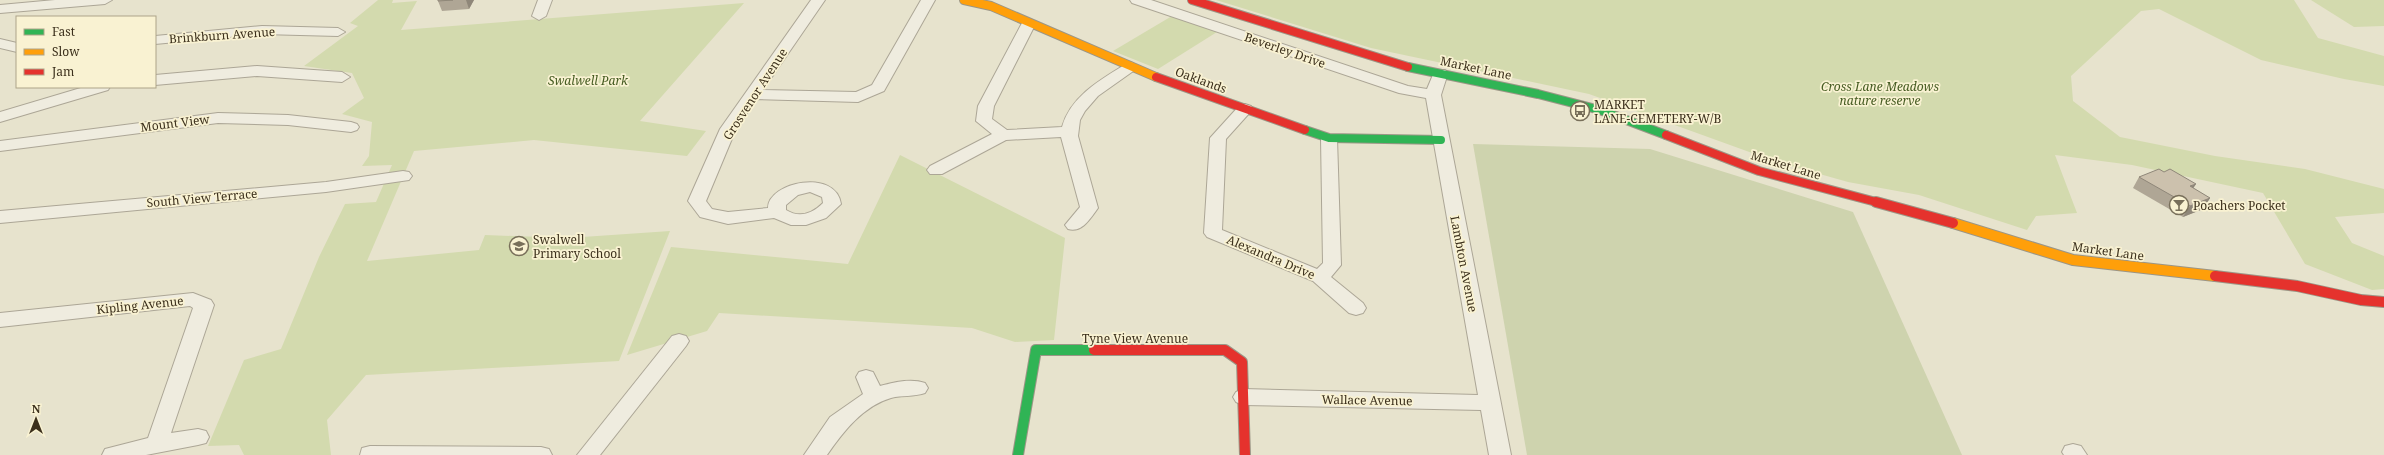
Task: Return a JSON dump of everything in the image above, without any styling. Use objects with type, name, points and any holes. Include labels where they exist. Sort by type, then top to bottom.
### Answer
[{"type":"street","points":[[8,6],[105,0]]},
{"type":"street","points":[[539,16],[545,0]]},
{"type":"street","name":"Grosvenor Avenue","points":[[777,212],[728,218],[706,213],[697,200],[728,129],[754,94],[818,0]]},
{"type":"street","points":[[754,94],[858,97],[878,88],[928,0]]},
{"type":"street","name":"Oaklands","points":[[964,0],[991,6],[1131,67],[1329,138],[1440,140]]},
{"type":"street","name":"Beverley Drive","points":[[1137,0],[1405,90],[1433,96]]},
{"type":"street","name":"Market Lane","points":[[1192,0],[1394,64],[1538,94],[1600,110],[1759,171],[1840,194],[1922,213],[2073,260],[2297,286],[2361,300],[2384,302]]},
{"type":"street","points":[[1004,135],[984,121],[986,106],[1029,23]]},
{"type":"street","name":"Brinkburn Avenue","points":[[156,40],[262,30],[338,32]]},
{"type":"street","points":[[0,43],[16,48]]},
{"type":"street","points":[[1074,225],[1089,208],[1069,132],[1077,110],[1098,89],[1131,67]]},
{"type":"street","points":[[156,80],[257,71],[342,78]]},
{"type":"street","name":"Lambton Avenue","points":[[1440,73],[1433,96],[1500,455]]},
{"type":"street","points":[[0,117],[25,108],[98,88]]},
{"type":"street","points":[[0,103],[25,108]]},
{"type":"street","name":"Alexandra Drive","points":[[1245,109],[1218,138],[1213,233],[1320,277],[1332,265],[1329,138]]},
{"type":"street","name":"Mount View","points":[[0,146],[218,118],[288,120],[350,127]]},
{"type":"street","points":[[936,170],[1004,135],[1069,132]]},
{"type":"street","name":"South View Terrace","points":[[0,217],[326,187],[403,176]]},
{"type":"street","points":[[1320,277],[1356,308]]},
{"type":"street","name":"Kipling Avenue","points":[[0,320],[193,299],[204,304],[157,444]]},
{"type":"street","points":[[588,455],[679,341]]},
{"type":"street","name":"Tyne View Avenue","points":[[1018,455],[1036,350],[1225,350],[1242,362],[1243,397]]},
{"type":"street","points":[[866,377],[874,396]]},
{"type":"street","points":[[816,455],[838,423],[874,396],[893,390],[918,388]]},
{"type":"street","points":[[1243,397],[1245,455]]},
{"type":"street","name":"Wallace Avenue","points":[[1243,397],[1491,403]]},
{"type":"street","points":[[113,455],[157,444],[198,437]]},
{"type":"street","points":[[370,454],[541,455]]},
{"type":"green space","name":"Swalwell Park","points":[[378,0],[393,0],[392,3],[417,1],[401,30],[744,3],[640,121],[706,131],[687,156],[534,140],[414,151],[367,261],[479,250],[485,235],[568,238],[670,231],[619,361],[366,375],[327,420],[331,455],[244,455],[239,445],[208,446],[244,360],[281,349],[319,257],[345,204],[376,202],[392,165],[362,166],[369,156],[372,122],[342,114],[364,98],[352,73],[304,66],[358,26],[350,23]]},
{"type":"green space","name":"Cross Lane Meadows nature reserve","points":[[1216,0],[2294,0],[2318,38],[2384,56],[2384,86],[2344,79],[2261,60],[2159,9],[2141,11],[2071,76],[2073,101],[2120,137],[2215,156],[2305,169],[2384,189],[2384,213],[2335,217],[2352,243],[2384,256],[2384,289],[2372,290],[2305,264],[2263,193],[2132,165],[2055,155],[2077,213],[2036,216],[2027,230],[1919,195],[1848,182],[1777,162],[1589,94],[1371,48]]},
{"type":"green space","points":[[2311,0],[2384,0],[2384,26],[2354,27]]},
{"type":"green space","points":[[1172,16],[1217,32],[1158,69],[1113,51]]},
{"type":"green space","points":[[1473,144],[1650,149],[1853,212],[1962,455],[1527,455]]},
{"type":"green space","points":[[900,155],[1065,238],[1054,340],[1015,342],[972,328],[719,313],[707,331],[627,355],[671,247],[848,264]]},
{"type":"building","points":[[2159,169],[2164,172],[2170,169],[2196,184],[2190,186],[2210,198],[2190,206],[2139,177]]},
{"type":"traffic: fast","points":[[1408,67],[1538,94],[1600,110],[1666,135]]},
{"type":"traffic: fast","points":[[1305,130],[1329,138],[1441,140]]},
{"type":"traffic: fast","points":[[1018,455],[1036,350],[1094,350]]},
{"type":"traffic: slow","points":[[964,0],[991,6],[1156,77]]},
{"type":"traffic: slow","points":[[1953,223],[2073,260],[2215,276]]},
{"type":"traffic: jam","points":[[1192,0],[1408,67]]},
{"type":"traffic: jam","points":[[1156,77],[1305,130]]},
{"type":"traffic: jam","points":[[1666,135],[1759,171],[1953,223]]},
{"type":"traffic: jam","points":[[2215,276],[2297,286],[2361,300],[2384,302]]},
{"type":"traffic: jam","points":[[1094,350],[1225,350],[1242,362],[1245,455]]},
{"type":"place","name":"MARKET LANE-CEMETERY-W/B","points":[[1580,111]]},
{"type":"place","name":"Poachers Pocket","points":[[2179,205]]},
{"type":"place","name":"Swalwell Primary School","points":[[519,246]]}]
